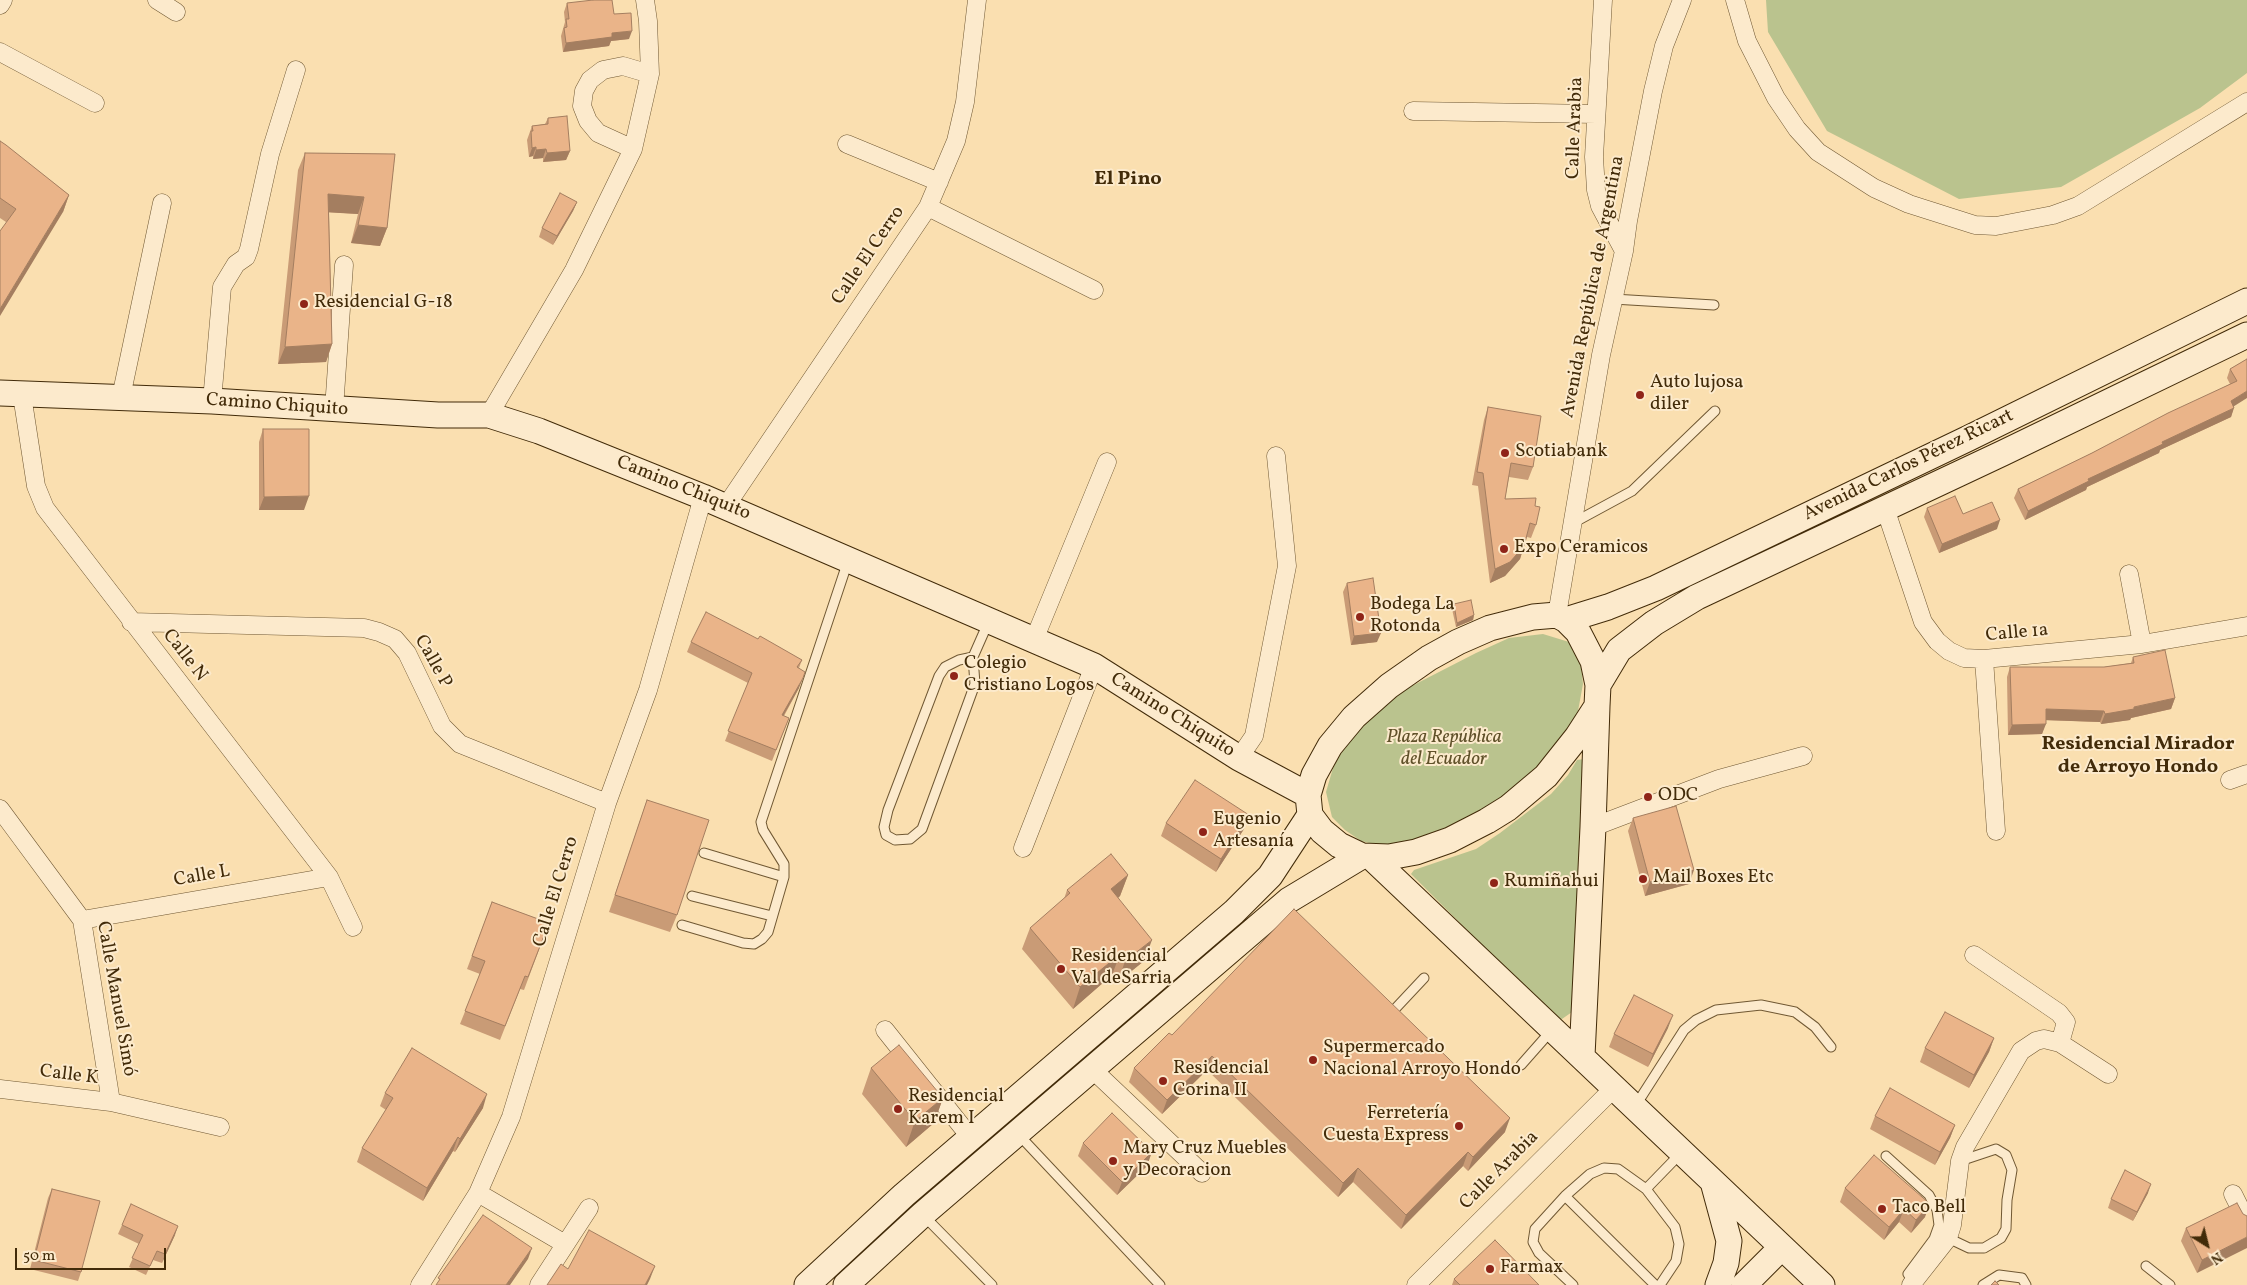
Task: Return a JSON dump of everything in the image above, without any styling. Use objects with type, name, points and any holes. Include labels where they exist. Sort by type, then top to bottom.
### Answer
[{"type":"main road","name":"Avenida Carlos Pérez Ricart","points":[[1561,617],[1608,607],[1656,588],[1969,438],[2247,301]]},
{"type":"main road","name":"Avenida Carlos Pérez Ricart","points":[[1598,696],[1620,650],[1654,622],[1697,597],[2247,335]]},
{"type":"main road","name":"Camino Chiquito","points":[[11,394],[212,401],[438,415],[489,415],[539,431],[714,502],[1094,666],[1309,805]]},
{"type":"main road","points":[[807,1285],[904,1195],[1234,912],[1270,876],[1309,805],[1314,775],[1330,746],[1354,718],[1389,686],[1429,658],[1490,628],[1533,617],[1561,617],[1585,643],[1593,661],[1598,696],[1582,1056]]},
{"type":"main road","points":[[1309,805],[1322,831],[1339,845],[1366,856],[1389,858],[1424,849],[1458,836],[1508,808],[1546,776],[1578,737],[1598,696]]},
{"type":"main road","points":[[1366,856],[1582,1056],[1822,1285]]},
{"type":"main road","points":[[846,1285],[923,1214],[1289,900],[1366,856]]},
{"type":"main road","points":[[1712,1180],[1729,1241],[1726,1263],[1718,1285]]},
{"type":"main road","points":[[1744,1285],[1782,1247]]},
{"type":"street","points":[[0,5],[3,0]]},
{"type":"street","points":[[156,0],[176,12]]},
{"type":"street","points":[[489,415],[574,270],[633,149],[650,74],[648,21],[645,0]]},
{"type":"street","name":"Calle El Cerro","points":[[420,1285],[478,1193],[511,1117],[607,803],[714,502],[928,207],[956,140],[965,102],[977,0]]},
{"type":"street","name":"Calle Arabia","points":[[1602,0],[1594,157],[1596,190],[1600,206],[1624,251]]},
{"type":"street","name":"Avenida República de Argentina","points":[[1561,617],[1572,524],[1601,355],[1624,251],[1653,91],[1664,46],[1682,0]]},
{"type":"street","points":[[1735,0],[1747,42],[1776,98],[1797,128],[1818,152],[1874,188],[1909,204],[1975,225],[1996,226],[2053,215],[2078,206],[2247,102]]},
{"type":"street","points":[[0,52],[95,103]]},
{"type":"street","points":[[633,149],[598,133],[588,121],[582,106],[584,92],[590,80],[602,70],[624,66],[650,74]]},
{"type":"street","points":[[212,401],[222,287],[236,264],[246,257],[249,249],[270,154],[296,70]]},
{"type":"street","points":[[1412,111],[1596,114]]},
{"type":"street","points":[[847,144],[939,182]]},
{"type":"street","points":[[121,397],[162,204]]},
{"type":"street","points":[[928,207],[1094,290]]},
{"type":"street","points":[[334,409],[344,265]]},
{"type":"street","name":"Calle N","points":[[11,394],[36,486],[45,508],[329,877],[353,927]]},
{"type":"street","points":[[1239,758],[1254,736],[1287,566],[1276,456]]},
{"type":"street","points":[[1034,640],[1107,462]]},
{"type":"street","name":"Calle 1a","points":[[1885,508],[1923,622],[1937,641],[1949,651],[1964,658],[1984,659],[2142,644],[2247,626]]},
{"type":"street","points":[[2129,574],[2142,644]]},
{"type":"street","name":"Calle P","points":[[131,622],[364,628],[388,635],[401,645],[406,652],[442,726],[460,744],[607,803]]},
{"type":"street","points":[[1984,659],[1996,831]]},
{"type":"street","points":[[1023,848],[1094,666]]},
{"type":"street","points":[[1593,827],[1719,778],[1803,756]]},
{"type":"street","points":[[2230,780],[2247,774]]},
{"type":"street","name":"Calle Manuel Simó","points":[[0,809],[82,920],[111,1102]]},
{"type":"street","name":"Calle L","points":[[82,920],[329,877]]},
{"type":"street","points":[[1974,955],[2058,1013],[2066,1022],[2060,1042]]},
{"type":"street","points":[[885,1030],[972,1138]]},
{"type":"street","points":[[1914,1284],[1948,1238],[1952,1225],[1960,1161],[1965,1147],[2021,1051],[2036,1041],[2044,1039],[2060,1042],[2108,1074]]},
{"type":"street","points":[[1092,1069],[1202,1173]]},
{"type":"street","name":"Calle Arabia","points":[[1416,1285],[1614,1088]]},
{"type":"street","name":"Calle K","points":[[0,1089],[111,1102],[220,1127]]},
{"type":"street","points":[[478,1193],[565,1244]]},
{"type":"street","points":[[2233,1194],[2247,1222]]},
{"type":"street","points":[[904,1195],[923,1214]]},
{"type":"street","points":[[538,1285],[589,1208]]},
{"type":"lane","points":[[1614,299],[1714,305]]},
{"type":"lane","points":[[1572,524],[1632,491],[1715,411]]},
{"type":"lane","points":[[682,926],[743,944],[754,944],[768,932],[784,877],[784,864],[781,856],[763,830],[761,822],[849,559]]},
{"type":"lane","points":[[973,657],[959,660],[945,667],[939,676],[888,810],[884,827],[886,834],[895,840],[910,839],[922,829],[975,684],[973,657],[989,620]]},
{"type":"lane","points":[[704,853],[784,877]]},
{"type":"lane","points":[[692,896],[772,916]]},
{"type":"lane","points":[[1394,1010],[1424,978]]},
{"type":"lane","points":[[1634,1107],[1684,1030],[1696,1020],[1716,1010],[1761,1004],[1795,1012],[1815,1027],[1831,1047]]},
{"type":"lane","points":[[1521,1066],[1553,1029]]},
{"type":"lane","points":[[1017,1133],[1160,1285]]},
{"type":"lane","points":[[1948,1238],[1969,1248],[1984,1248],[2001,1238],[2006,1229],[2007,1200],[2012,1170],[2006,1155],[1996,1149],[1960,1161]]},
{"type":"lane","points":[[1646,1189],[1682,1152]]},
{"type":"lane","points":[[1886,1156],[1929,1195],[1937,1210],[1939,1225],[1934,1240],[1908,1274],[1914,1284]]},
{"type":"lane","points":[[1573,1285],[1538,1252],[1533,1242],[1535,1229],[1590,1174],[1604,1168],[1618,1169],[1646,1189],[1675,1227],[1679,1244],[1676,1260],[1660,1285]]},
{"type":"lane","points":[[1566,1196],[1655,1285]]},
{"type":"lane","points":[[923,1214],[992,1285]]},
{"type":"lane","points":[[2146,1266],[2170,1285]]},
{"type":"lane","points":[[1983,1285],[1999,1275],[2022,1278],[2026,1285]]},
{"type":"green space","points":[[1766,0],[2247,0],[2247,73],[2200,108],[2061,187],[1959,199],[1827,131],[1768,32]]},
{"type":"green space","name":"Plaza República del Ecuador","points":[[1543,634],[1569,642],[1581,665],[1583,684],[1578,711],[1560,746],[1529,778],[1495,805],[1415,842],[1385,847],[1361,841],[1345,830],[1332,817],[1326,792],[1333,768],[1344,745],[1372,715],[1402,691],[1476,653],[1509,638]]},
{"type":"green space","points":[[1584,759],[1572,1012],[1562,1019],[1555,1018],[1411,874],[1414,870],[1476,849],[1551,794],[1568,775],[1577,760]]},
{"type":"building","points":[[612,0],[614,14],[631,13],[632,31],[612,33],[612,37],[566,43],[564,28],[567,27],[566,19],[569,19],[567,3]]},
{"type":"building","points":[[567,116],[570,151],[547,153],[546,149],[536,150],[536,147],[532,148],[532,126],[548,124],[548,118]]},
{"type":"building","points":[[0,141],[69,195],[0,309],[0,231],[16,209],[0,198]]},
{"type":"building","name":"Residencial G-18","points":[[305,153],[395,154],[387,228],[358,225],[364,197],[328,194],[332,344],[285,347]]},
{"type":"building","points":[[560,193],[577,202],[557,236],[542,228]]},
{"type":"building","points":[[2247,359],[2247,391],[2231,401],[2234,408],[2088,479],[2089,481],[2028,511],[2018,489],[2168,413],[2237,381],[2230,369]]},
{"type":"building","points":[[1488,407],[1541,416],[1533,467],[1511,463],[1505,499],[1536,498],[1535,506],[1540,507],[1536,525],[1530,523],[1524,546],[1510,562],[1495,569],[1483,473],[1477,472]]},
{"type":"building","points":[[263,429],[309,429],[309,496],[264,497]]},
{"type":"building","points":[[1955,496],[1963,514],[1992,502],[2000,520],[1942,544],[1927,508]]},
{"type":"building","name":"Bodega La Rotonda","points":[[1373,578],[1381,633],[1354,636],[1347,583]]},
{"type":"building","points":[[1471,600],[1474,615],[1457,623],[1454,604]]},
{"type":"building","points":[[706,612],[758,639],[760,636],[802,660],[797,667],[805,672],[782,715],[789,718],[776,750],[728,731],[752,673],[691,642]]},
{"type":"building","points":[[2165,650],[2175,698],[2134,707],[2134,709],[2105,714],[2104,711],[2046,709],[2046,724],[2012,725],[2010,667],[2104,667],[2134,663],[2133,657]]},
{"type":"building","name":"Eugenio Artesanía","points":[[1195,780],[1249,815],[1221,859],[1166,823]]},
{"type":"building","points":[[647,800],[709,820],[677,915],[615,895]]},
{"type":"building","points":[[1676,806],[1694,870],[1650,882],[1633,818]]},
{"type":"building","points":[[1111,854],[1128,875],[1111,889],[1152,940],[1125,961],[1120,954],[1080,987],[1030,928],[1070,893],[1067,890]]},
{"type":"building","points":[[492,902],[549,923],[528,977],[525,976],[505,1026],[465,1011],[485,961],[472,956]]},
{"type":"building","name":"Supermercado Nacional Arroyo Hondo","points":[[1294,909],[1510,1118],[1473,1157],[1468,1152],[1406,1215],[1358,1168],[1343,1183],[1212,1056],[1167,1100],[1134,1068],[1169,1033],[1172,1035]]},
{"type":"building","points":[[1634,995],[1673,1015],[1653,1054],[1614,1034]]},
{"type":"building","points":[[1945,1012],[1994,1038],[1974,1075],[1925,1048]]},
{"type":"building","points":[[899,1045],[943,1098],[915,1121],[871,1068]]},
{"type":"building","points":[[412,1048],[487,1094],[427,1188],[362,1148],[393,1098],[385,1093]]},
{"type":"building","points":[[1890,1088],[1955,1125],[1940,1152],[1875,1116]]},
{"type":"building","name":"Mary Cruz Muebles y Decoracion","points":[[1112,1113],[1152,1152],[1122,1182],[1083,1143]]},
{"type":"building","name":"Taco Bell","points":[[1874,1155],[1930,1204],[1916,1220],[1904,1209],[1889,1227],[1845,1188]]},
{"type":"building","points":[[2125,1170],[2151,1184],[2137,1212],[2111,1199]]},
{"type":"building","points":[[52,1189],[100,1201],[81,1272],[34,1260]]},
{"type":"building","points":[[2237,1203],[2243,1214],[2247,1216],[2247,1237],[2202,1260],[2186,1228]]},
{"type":"building","points":[[131,1204],[178,1226],[165,1254],[157,1251],[150,1266],[132,1258],[143,1235],[122,1225]]},
{"type":"building","points":[[483,1215],[532,1248],[506,1285],[436,1285],[440,1279],[438,1278]]},
{"type":"building","points":[[589,1230],[655,1266],[645,1285],[547,1285],[561,1264],[568,1269]]},
{"type":"building","points":[[1495,1240],[1539,1285],[1460,1285],[1454,1279]]},
{"type":"building","points":[[1995,1281],[1999,1285],[1991,1285]]},
{"type":"place","name":"Residencial G-18","points":[[304,304]]},
{"type":"place","name":"Auto lujosa diler","points":[[1640,395]]},
{"type":"place","name":"Scotiabank","points":[[1505,453]]},
{"type":"place","name":"Expo Ceramicos","points":[[1504,549]]},
{"type":"place","name":"Bodega La Rotonda","points":[[1360,617]]},
{"type":"place","name":"Colegio Cristiano Logos","points":[[954,676]]},
{"type":"place","name":"ODC","points":[[1648,797]]},
{"type":"place","name":"Eugenio Artesanía","points":[[1203,832]]},
{"type":"place","name":"Mail Boxes Etc","points":[[1643,879]]},
{"type":"place","name":"Rumiñahui","points":[[1494,883]]},
{"type":"place","name":"Residencial Val deSarria","points":[[1061,969]]},
{"type":"place","name":"Supermercado Nacional Arroyo Hondo","points":[[1313,1060]]},
{"type":"place","name":"Residencial Corina II","points":[[1163,1081]]},
{"type":"place","name":"Residencial Karem I","points":[[898,1109]]},
{"type":"place","name":"Ferretería Cuesta Express","points":[[1459,1126]]},
{"type":"place","name":"Mary Cruz Muebles y Decoracion","points":[[1113,1161]]},
{"type":"place","name":"Taco Bell","points":[[1882,1209]]},
{"type":"place","name":"Farmax","points":[[1490,1269]]},
{"type":"district","name":"El Pino","points":[[1128,180]]},
{"type":"district","name":"Residencial Mirador de Arroyo Hondo","points":[[2138,756]]}]
